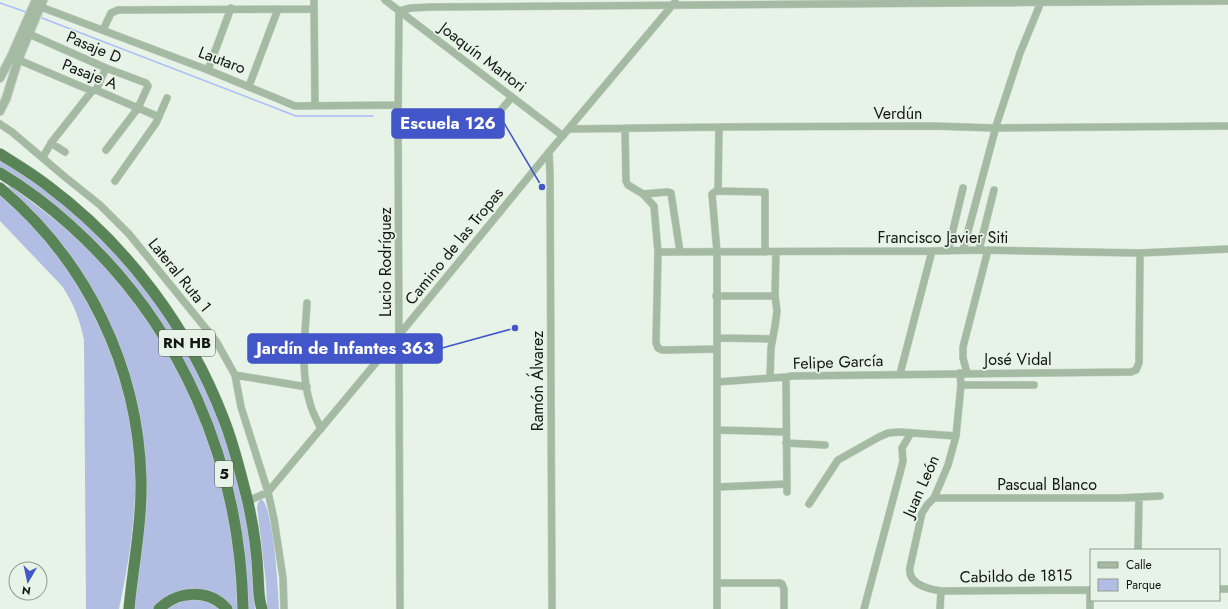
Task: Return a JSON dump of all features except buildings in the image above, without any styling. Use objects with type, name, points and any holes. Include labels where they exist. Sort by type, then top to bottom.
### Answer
[{"type":"highway","points":[[0,148],[9,155],[13,162]]},
{"type":"highway","name":"RN HB","points":[[0,154],[48,185],[109,240],[140,275],[167,311],[198,362],[224,420],[248,501],[254,538],[260,606]]},
{"type":"highway","name":"5","points":[[1,174],[33,195],[60,216],[111,266],[152,317],[178,360],[205,417],[226,478],[238,535],[243,609]]},
{"type":"highway","points":[[0,188],[37,223],[70,263],[97,307],[106,326],[127,385],[134,418],[141,480],[139,524],[129,609]]},
{"type":"highway","points":[[159,609],[166,603],[179,596],[194,594],[219,601],[228,609]]},
{"type":"highway","points":[[124,609],[130,595]]},
{"type":"street","points":[[314,0],[315,106]]},
{"type":"street","name":"Joaquín Martori","points":[[385,0],[563,136]]},
{"type":"street","points":[[399,11],[411,8],[432,7],[675,2],[1228,1]]},
{"type":"street","points":[[0,78],[15,59],[29,34],[40,2]]},
{"type":"street","points":[[0,111],[3,96],[15,59],[40,2]]},
{"type":"street","name":"Lautaro","points":[[40,2],[103,30],[249,86],[295,106],[398,105]]},
{"type":"street","name":"Camino de las Tropas","points":[[248,501],[268,492],[675,2]]},
{"type":"street","points":[[963,250],[995,128],[1020,53],[1041,2]]},
{"type":"street","points":[[103,30],[111,13],[118,10],[231,8],[314,9]]},
{"type":"street","points":[[208,70],[231,8]]},
{"type":"street","points":[[249,86],[278,9]]},
{"type":"street","name":"Lucio Rodríguez","points":[[399,11],[400,609]]},
{"type":"street","name":"Pasaje D","points":[[29,34],[106,68],[146,83],[148,86],[138,108]]},
{"type":"street","name":"Pasaje A","points":[[15,59],[159,117]]},
{"type":"street","points":[[43,158],[51,143],[94,91],[106,68]]},
{"type":"street","points":[[398,116],[491,117],[500,111],[512,96]]},
{"type":"street","points":[[115,180],[159,117],[167,98]]},
{"type":"street","points":[[106,150],[138,108]]},
{"type":"street","name":"Lateral Ruta 1","points":[[0,124],[12,132],[100,205],[129,234],[216,341],[235,375],[241,407],[268,492],[274,519],[283,578],[284,609]]},
{"type":"street","name":"Verdún","points":[[569,130],[719,127],[932,126],[995,128],[1228,126]]},
{"type":"street","points":[[717,609],[717,252],[715,193],[719,127]]},
{"type":"street","points":[[625,128],[626,181],[628,185],[643,194],[654,205],[658,252],[656,343],[658,348],[662,350],[716,349]]},
{"type":"street","points":[[51,143],[64,152]]},
{"type":"street","name":"Ramón Álvarez","points":[[549,152],[552,609]]},
{"type":"street","points":[[948,250],[963,188]]},
{"type":"street","points":[[979,250],[994,190]]},
{"type":"street","points":[[715,193],[765,192],[765,252]]},
{"type":"street","points":[[643,194],[671,193],[680,252]]},
{"type":"street","name":"Francisco Javier Siti","points":[[658,252],[948,250],[1140,252],[1228,250]]},
{"type":"street","name":"Juan León","points":[[941,591],[929,589],[919,584],[911,576],[909,570],[922,513],[934,498],[948,465],[956,436],[961,385],[964,373],[963,347],[988,250]]},
{"type":"street","name":"Felipe García","points":[[717,382],[792,376],[900,374],[932,251]]},
{"type":"street","points":[[770,378],[770,357],[772,339],[776,326],[777,311],[776,252]]},
{"type":"street","name":"José Vidal","points":[[900,374],[1127,373],[1136,370],[1138,363],[1140,252]]},
{"type":"street","points":[[716,296],[776,296]]},
{"type":"street","points":[[307,303],[304,352],[306,387],[313,413],[321,429]]},
{"type":"street","points":[[717,338],[772,339]]},
{"type":"street","points":[[235,375],[306,387]]},
{"type":"street","points":[[786,377],[787,492]]},
{"type":"street","name":"José Vidal","points":[[961,385],[1034,385]]},
{"type":"street","points":[[717,430],[786,432]]},
{"type":"street","points":[[809,504],[838,460],[888,433],[956,436]]},
{"type":"street","points":[[864,609],[900,473],[902,448],[911,433]]},
{"type":"street","points":[[786,443],[825,445]]},
{"type":"street","points":[[718,487],[787,484]]},
{"type":"street","name":"Pascual Blanco","points":[[934,498],[1160,496]]},
{"type":"street","points":[[1138,549],[1139,497]]},
{"type":"street","points":[[717,583],[782,584],[784,587],[784,609]]},
{"type":"street","points":[[1090,590],[1090,609]]},
{"type":"street","name":"Cabildo de 1815","points":[[941,591],[1090,590]]},
{"type":"street","points":[[940,609],[941,591]]},
{"type":"green space","points":[[0,160],[64,204],[106,242],[153,299],[194,364],[222,426],[235,466],[250,538],[254,575],[255,609],[247,609],[244,552],[237,507],[226,461],[210,416],[190,372],[166,330],[139,290],[108,255],[75,223],[0,168]]},
{"type":"green space","points":[[9,186],[61,225],[95,256],[135,303],[161,342],[183,383],[202,426],[217,470],[228,515],[234,562],[237,609],[232,609],[207,591],[154,609],[134,609],[138,576],[134,394],[119,348],[99,304],[87,283],[74,262],[41,219],[8,187]]},
{"type":"green space","points":[[0,196],[30,223],[64,265],[95,318],[108,346],[118,375],[132,434],[135,465],[135,501],[132,537],[119,609],[86,609],[84,340],[81,326],[76,312],[62,286],[0,221]]},
{"type":"green space","points":[[262,499],[270,519],[279,609],[267,609],[266,583],[257,506],[259,501]]},
{"type":"green space","points":[[198,597],[222,609],[164,609],[168,606]]},
{"type":"waterway","points":[[0,3],[26,12]]},
{"type":"waterway","points":[[42,18],[296,116],[373,116]]},
{"type":"place","name":"Escuela 126","points":[[542,187]]},
{"type":"place","name":"Jardín de Infantes 363","points":[[515,328]]}]
